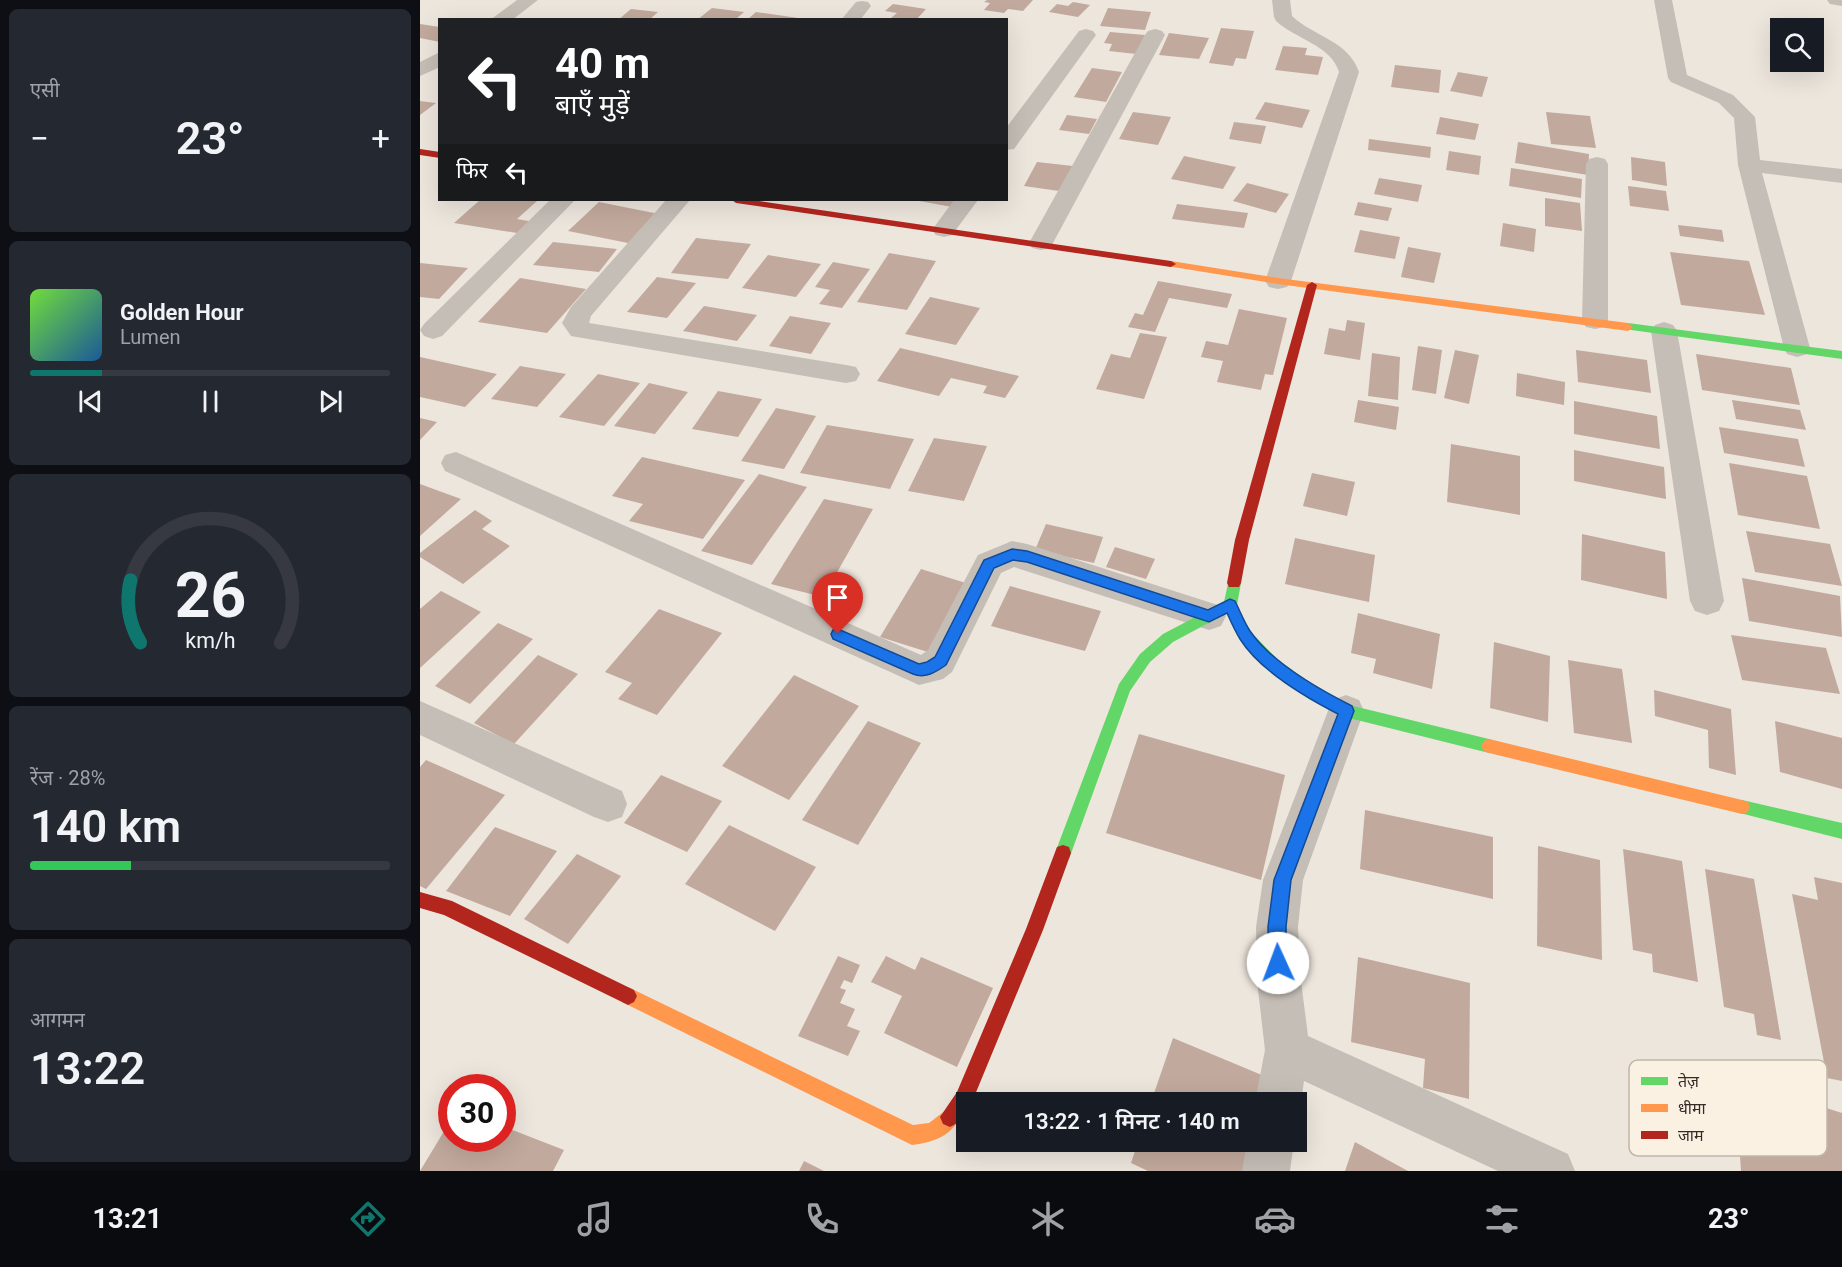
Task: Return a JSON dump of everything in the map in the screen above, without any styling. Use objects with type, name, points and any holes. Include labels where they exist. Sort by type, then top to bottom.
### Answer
[{"type":"street","points":[[502,18],[529,0]]},
{"type":"street","points":[[1278,281],[1349,72],[1344,59],[1283,17],[1281,0]]},
{"type":"street","points":[[1663,0],[1678,78],[1726,99],[1739,110],[1746,124],[1749,165],[1797,348]]},
{"type":"street","points":[[1836,0],[1842,1]]},
{"type":"street","points":[[1008,141],[1086,35]]},
{"type":"street","points":[[1041,243],[1155,35]]},
{"type":"street","points":[[420,70],[438,59]]},
{"type":"street","points":[[420,152],[438,155]]},
{"type":"street","points":[[1595,321],[1598,164]]},
{"type":"street","points":[[1749,165],[1842,176]]},
{"type":"street","points":[[433,330],[562,201]]},
{"type":"street","points":[[677,201],[580,313],[575,323],[580,330],[846,374]]},
{"type":"street","points":[[743,201],[1041,243],[1278,281],[1842,355]]},
{"type":"street","points":[[944,230],[965,201]]},
{"type":"street","points":[[420,900],[446,907],[912,1135],[928,1134],[944,1125],[964,1099],[1034,930],[1124,688],[1145,658],[1168,638],[1220,610],[1242,540],[1312,285]]},
{"type":"street","points":[[1664,331],[1707,601]]},
{"type":"street","points":[[456,463],[918,670],[931,668],[940,661],[989,564],[1012,554],[1220,610],[1273,664],[1314,694],[1346,711],[1842,831]]},
{"type":"street","points":[[1280,1092],[1287,1050],[1279,981],[1277,927],[1282,880],[1346,711]]},
{"type":"street","points":[[420,717],[608,804]]},
{"type":"street","points":[[1287,1050],[1551,1171]]},
{"type":"street","points":[[1266,1171],[1270,1152]]},
{"type":"building","points":[[987,0],[1033,0],[1023,11],[1008,9],[1004,13],[984,10],[990,3],[984,2]]},
{"type":"building","points":[[1073,2],[1090,5],[1078,17],[1049,12],[1057,4],[1068,6]]},
{"type":"building","points":[[893,4],[926,9],[918,18],[891,18],[897,13],[885,11]]},
{"type":"building","points":[[712,8],[744,12],[737,18],[700,18]]},
{"type":"building","points":[[1108,8],[1151,12],[1145,30],[1100,26]]},
{"type":"building","points":[[631,9],[658,12],[651,18],[620,18]]},
{"type":"building","points":[[756,12],[798,18],[749,18]]},
{"type":"building","points":[[420,24],[438,27],[438,42],[420,38]]},
{"type":"building","points":[[1221,28],[1254,31],[1246,59],[1236,58],[1233,66],[1209,63]]},
{"type":"building","points":[[1110,32],[1145,35],[1136,54],[1109,51],[1112,44],[1104,43]]},
{"type":"building","points":[[1169,33],[1209,38],[1199,59],[1159,55]]},
{"type":"building","points":[[1283,46],[1307,48],[1305,55],[1323,57],[1318,75],[1275,70]]},
{"type":"building","points":[[1395,65],[1441,70],[1439,93],[1391,87]]},
{"type":"building","points":[[1092,68],[1122,72],[1106,102],[1074,97]]},
{"type":"building","points":[[1458,72],[1488,77],[1482,97],[1450,91]]},
{"type":"building","points":[[420,101],[436,103],[420,115]]},
{"type":"building","points":[[1265,102],[1310,110],[1302,128],[1255,119]]},
{"type":"building","points":[[1133,112],[1171,117],[1158,145],[1119,139]]},
{"type":"building","points":[[1546,112],[1590,116],[1596,148],[1551,144]]},
{"type":"building","points":[[1067,115],[1097,119],[1089,134],[1059,130]]},
{"type":"building","points":[[1440,117],[1479,124],[1475,140],[1436,134]]},
{"type":"building","points":[[1234,122],[1266,126],[1261,144],[1229,139]]},
{"type":"building","points":[[1369,139],[1431,147],[1430,158],[1368,150]]},
{"type":"building","points":[[1518,142],[1589,154],[1588,175],[1515,163]]},
{"type":"building","points":[[1449,151],[1481,156],[1479,175],[1446,170]]},
{"type":"building","points":[[1184,156],[1236,167],[1223,189],[1171,179]]},
{"type":"building","points":[[1631,157],[1665,162],[1667,186],[1632,180]]},
{"type":"building","points":[[1037,162],[1073,166],[1059,191],[1024,186]]},
{"type":"building","points":[[1511,168],[1582,179],[1581,198],[1509,186]]},
{"type":"building","points":[[1379,178],[1422,185],[1418,202],[1374,194]]},
{"type":"building","points":[[1247,183],[1289,194],[1276,213],[1233,201]]},
{"type":"building","points":[[1628,186],[1666,191],[1669,211],[1630,206]]},
{"type":"building","points":[[1545,198],[1580,203],[1582,231],[1545,226]]},
{"type":"building","points":[[479,201],[537,201],[517,219],[534,222],[523,234],[454,223]]},
{"type":"building","points":[[919,201],[956,201],[952,207]]},
{"type":"building","points":[[599,202],[659,214],[633,244],[568,231]]},
{"type":"building","points":[[1358,202],[1392,208],[1388,221],[1354,215]]},
{"type":"building","points":[[1177,204],[1248,213],[1244,228],[1172,219]]},
{"type":"building","points":[[1503,223],[1536,229],[1534,252],[1500,246]]},
{"type":"building","points":[[1678,225],[1722,230],[1724,242],[1680,236]]},
{"type":"building","points":[[1360,230],[1400,237],[1395,259],[1354,252]]},
{"type":"building","points":[[696,238],[751,244],[728,279],[671,273]]},
{"type":"building","points":[[553,242],[617,249],[599,272],[533,265]]},
{"type":"building","points":[[1408,247],[1441,253],[1434,283],[1401,277]]},
{"type":"building","points":[[1670,252],[1749,261],[1765,315],[1681,305]]},
{"type":"building","points":[[889,253],[936,261],[907,310],[857,302]]},
{"type":"building","points":[[768,255],[821,264],[796,297],[742,288]]},
{"type":"building","points":[[833,262],[870,269],[842,308],[819,304],[830,290],[815,287]]},
{"type":"building","points":[[420,263],[468,268],[439,299],[420,297]]},
{"type":"building","points":[[657,277],[696,283],[667,318],[627,312]]},
{"type":"building","points":[[520,278],[586,289],[547,333],[478,322]]},
{"type":"building","points":[[1158,281],[1232,294],[1227,308],[1169,298],[1155,332],[1128,327],[1135,313],[1143,315]]},
{"type":"building","points":[[930,297],[980,308],[956,345],[905,334]]},
{"type":"building","points":[[704,306],[757,315],[737,341],[683,331]]},
{"type":"building","points":[[1239,309],[1287,318],[1273,375],[1265,374],[1261,390],[1217,382],[1223,361],[1201,357],[1206,341],[1228,345]]},
{"type":"building","points":[[790,316],[831,323],[811,354],[769,346]]},
{"type":"building","points":[[1347,320],[1365,323],[1360,360],[1324,354],[1329,328],[1345,331]]},
{"type":"building","points":[[1140,333],[1167,337],[1144,399],[1096,389],[1111,354],[1130,358]]},
{"type":"building","points":[[1418,346],[1442,350],[1436,394],[1412,390]]},
{"type":"building","points":[[900,348],[1019,376],[1005,398],[983,393],[987,386],[951,378],[939,396],[877,381]]},
{"type":"building","points":[[1455,350],[1479,355],[1469,404],[1444,398]]},
{"type":"building","points":[[1576,350],[1647,360],[1651,393],[1578,382]]},
{"type":"building","points":[[1372,353],[1400,357],[1398,400],[1368,396]]},
{"type":"building","points":[[1696,354],[1791,368],[1800,405],[1702,390]]},
{"type":"building","points":[[420,357],[497,374],[465,407],[420,397]]},
{"type":"building","points":[[520,366],[566,374],[537,407],[491,399]]},
{"type":"building","points":[[1517,373],[1565,382],[1564,405],[1516,396]]},
{"type":"building","points":[[598,374],[640,383],[604,426],[559,417]]},
{"type":"building","points":[[649,383],[688,392],[655,434],[614,426]]},
{"type":"building","points":[[718,391],[762,399],[738,437],[692,429]]},
{"type":"building","points":[[1358,400],[1399,407],[1396,430],[1354,422]]},
{"type":"building","points":[[1732,400],[1800,410],[1806,430],[1736,419]]},
{"type":"building","points":[[1574,401],[1657,416],[1660,449],[1574,434]]},
{"type":"building","points":[[776,408],[816,416],[784,469],[741,461]]},
{"type":"building","points":[[420,418],[437,422],[420,440]]},
{"type":"building","points":[[827,425],[914,439],[890,489],[800,473]]},
{"type":"building","points":[[1719,427],[1798,439],[1805,467],[1724,453]]},
{"type":"building","points":[[934,438],[987,446],[964,501],[908,491]]},
{"type":"building","points":[[1451,444],[1520,456],[1520,515],[1447,502]]},
{"type":"building","points":[[1574,450],[1664,467],[1666,499],[1574,481]]},
{"type":"building","points":[[642,457],[745,480],[703,539],[629,521],[643,504],[612,496]]},
{"type":"building","points":[[1729,463],[1807,476],[1820,529],[1738,515]]},
{"type":"building","points":[[1312,473],[1355,482],[1347,516],[1303,506]]},
{"type":"building","points":[[759,474],[807,487],[752,565],[701,551]]},
{"type":"building","points":[[420,484],[461,499],[420,536]]},
{"type":"building","points":[[824,499],[873,509],[823,597],[771,584]]},
{"type":"building","points":[[475,510],[492,521],[482,529],[510,546],[463,584],[420,557],[420,553]]},
{"type":"building","points":[[1046,524],[1103,537],[1094,563],[1035,550]]},
{"type":"building","points":[[1746,531],[1830,544],[1842,586],[1755,572]]},
{"type":"building","points":[[1582,534],[1665,552],[1667,599],[1581,580]]},
{"type":"building","points":[[1295,538],[1375,555],[1369,602],[1285,584]]},
{"type":"building","points":[[1115,547],[1155,559],[1146,579],[1106,567]]},
{"type":"building","points":[[921,569],[969,584],[931,653],[880,637]]},
{"type":"building","points":[[1742,578],[1840,596],[1842,637],[1749,621]]},
{"type":"building","points":[[1010,586],[1101,611],[1085,651],[991,626]]},
{"type":"building","points":[[441,591],[481,612],[420,668],[420,609]]},
{"type":"building","points":[[659,609],[722,633],[657,715],[618,699],[632,683],[605,672]]},
{"type":"building","points":[[1358,613],[1440,634],[1432,689],[1373,673],[1376,659],[1351,653]]},
{"type":"building","points":[[498,623],[533,639],[470,704],[435,686]]},
{"type":"building","points":[[1731,635],[1826,648],[1840,694],[1742,680]]},
{"type":"building","points":[[1494,642],[1550,656],[1548,722],[1490,708]]},
{"type":"building","points":[[538,655],[578,674],[514,744],[474,723]]},
{"type":"building","points":[[1568,660],[1622,669],[1632,743],[1574,733]]},
{"type":"building","points":[[794,675],[859,706],[789,800],[722,766]]},
{"type":"building","points":[[1654,690],[1731,709],[1736,775],[1709,768],[1708,730],[1655,716]]},
{"type":"building","points":[[868,721],[921,743],[858,845],[802,820]]},
{"type":"building","points":[[1775,721],[1842,738],[1842,789],[1780,772]]},
{"type":"building","points":[[1139,734],[1285,775],[1261,880],[1106,833]]},
{"type":"building","points":[[426,760],[505,795],[426,889],[420,886],[420,767]]},
{"type":"building","points":[[661,775],[722,801],[687,852],[624,823]]},
{"type":"building","points":[[1365,810],[1493,837],[1493,899],[1360,869]]},
{"type":"building","points":[[729,825],[816,867],[775,931],[685,884]]},
{"type":"building","points":[[495,827],[557,851],[510,916],[446,891]]},
{"type":"building","points":[[1538,846],[1600,860],[1602,960],[1537,946]]},
{"type":"building","points":[[1623,849],[1682,861],[1698,982],[1653,972],[1652,954],[1633,950]]},
{"type":"building","points":[[577,854],[621,876],[568,944],[524,919]]},
{"type":"building","points":[[1705,869],[1754,879],[1781,1040],[1757,1035],[1754,1014],[1724,1007]]},
{"type":"building","points":[[1814,877],[1842,883],[1842,1081],[1827,1078],[1827,1060],[1824,1060],[1792,894],[1818,900]]},
{"type":"building","points":[[838,956],[860,965],[852,983],[844,980],[840,988],[846,990],[840,1003],[855,1009],[847,1026],[860,1031],[848,1056],[798,1036]]},
{"type":"building","points":[[886,956],[915,970],[921,957],[993,988],[957,1067],[884,1033],[902,996],[871,982]]},
{"type":"building","points":[[1358,957],[1470,983],[1469,1099],[1423,1088],[1425,1059],[1351,1042]]},
{"type":"building","points":[[1173,1038],[1274,1080],[1271,1092],[1154,1092]]},
{"type":"building","points":[[1827,1108],[1842,1113],[1842,1171],[1741,1171],[1740,1156],[1827,1156]]},
{"type":"building","points":[[516,1131],[564,1150],[553,1171],[420,1171],[438,1141],[438,1152],[516,1152]]},
{"type":"building","points":[[1355,1142],[1408,1171],[1345,1171]]},
{"type":"building","points":[[1135,1152],[1254,1152],[1249,1171],[1148,1171],[1131,1163]]},
{"type":"building","points":[[804,1161],[824,1171],[799,1171]]},
{"type":"traffic: fast","points":[[1628,327],[1842,355]]},
{"type":"traffic: fast","points":[[1234,583],[1230,605],[1246,636],[1273,664],[1314,694],[1346,711],[1489,746]]},
{"type":"traffic: fast","points":[[1063,853],[1124,688],[1145,658],[1168,638],[1230,605]]},
{"type":"traffic: fast","points":[[1742,807],[1842,831]]},
{"type":"traffic: slow","points":[[1171,264],[1278,281],[1628,327]]},
{"type":"traffic: slow","points":[[1489,746],[1742,807]]},
{"type":"traffic: slow","points":[[628,996],[912,1135],[934,1130],[950,1117]]},
{"type":"traffic: jam","points":[[420,152],[438,155]]},
{"type":"traffic: jam","points":[[743,201],[1171,264]]},
{"type":"traffic: jam","points":[[1234,583],[1242,540],[1312,285]]},
{"type":"traffic: jam","points":[[950,1117],[964,1099],[1034,930],[1063,853]]},
{"type":"traffic: jam","points":[[420,900],[446,907],[628,996]]},
{"type":"route","points":[[838,634],[918,670],[931,668],[940,661],[989,564],[1012,554],[1209,616],[1230,605],[1245,636],[1273,664],[1314,694],[1346,711],[1282,880],[1277,927],[1278,963]]}]
